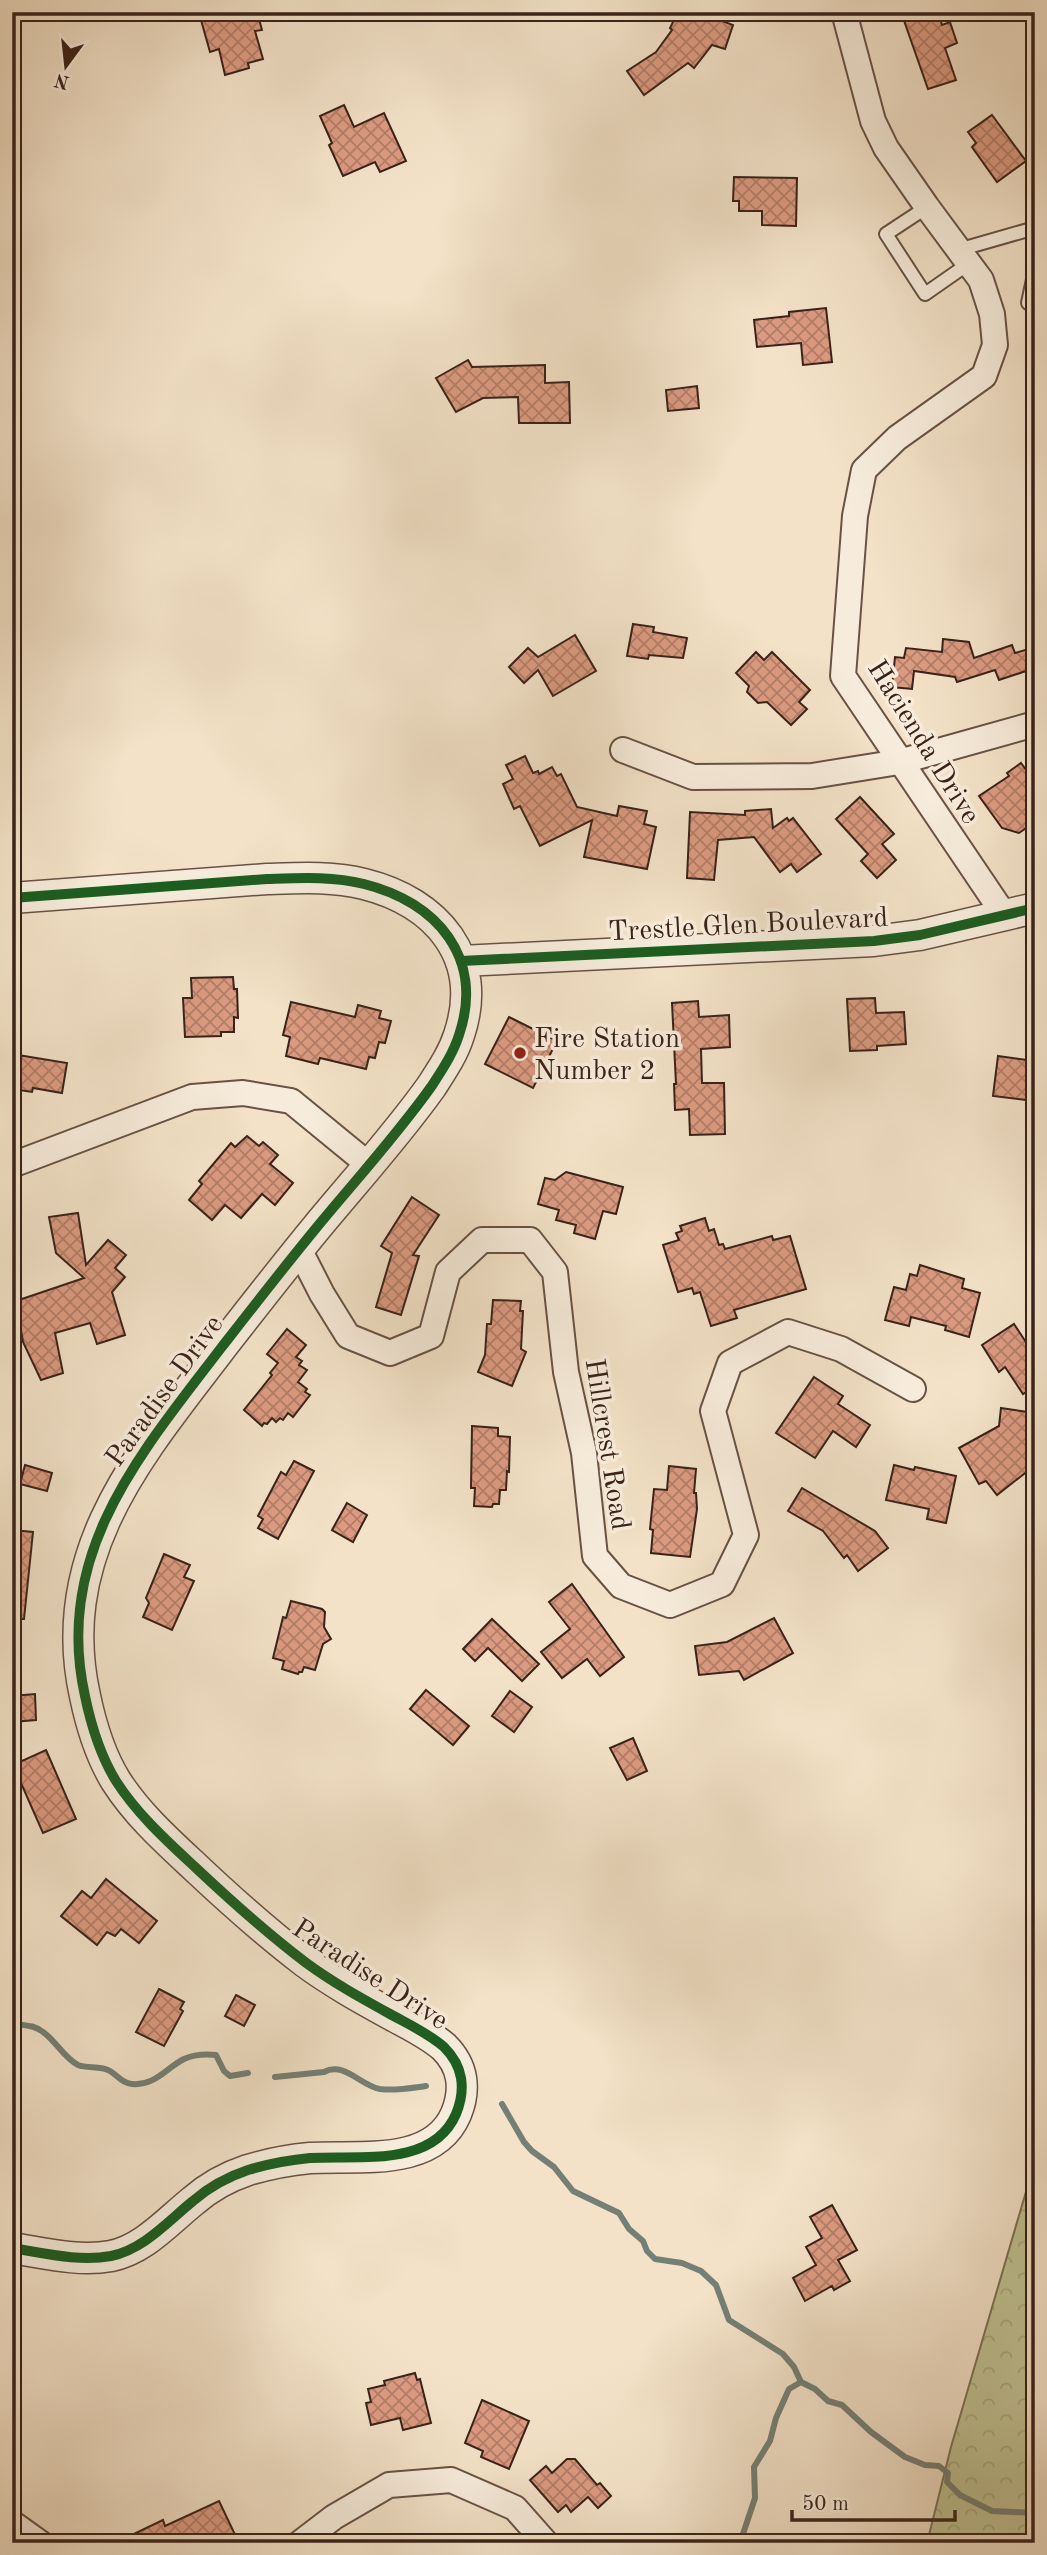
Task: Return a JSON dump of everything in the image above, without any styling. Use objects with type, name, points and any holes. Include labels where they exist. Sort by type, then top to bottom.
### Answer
[{"type":"street","name":"Hacienda Drive","points":[[844,12],[873,121],[886,148],[981,280],[992,314],[995,345],[984,376],[897,438],[864,470],[855,516],[843,676],[1005,916]]},
{"type":"street","points":[[624,750],[693,777],[812,776],[899,762],[1035,724]]},
{"type":"street","name":"Paradise Drive","points":[[12,898],[267,879],[360,883],[388,892],[421,909],[441,926],[461,961],[466,986],[462,1025],[454,1047],[424,1096],[299,1249],[147,1446],[110,1505],[91,1553],[79,1608],[78,1650],[82,1685],[99,1747],[116,1780],[137,1808],[212,1883],[303,1960],[342,1987],[414,2026],[442,2045],[456,2062],[460,2073],[462,2085],[459,2106],[444,2133],[415,2150],[385,2156],[294,2160],[238,2174],[201,2195],[138,2245],[116,2255],[82,2258],[12,2248]]},
{"type":"street","name":"Trestle Glen Boulevard","points":[[461,961],[874,941],[920,935],[1035,908]]},
{"type":"street","points":[[12,1165],[192,1097],[243,1093],[291,1101],[369,1165]]},
{"type":"street","name":"Hillcrest Road","points":[[299,1249],[348,1336],[390,1353],[431,1336],[448,1272],[482,1240],[530,1240],[555,1272],[566,1372],[584,1453],[595,1556],[621,1586],[670,1605],[722,1584],[746,1535],[713,1411],[730,1363],[788,1332],[841,1349],[913,1389]]},
{"type":"street","points":[[300,2543],[334,2516],[389,2485],[451,2480],[515,2508],[546,2543]]},
{"type":"street","points":[[12,2523],[40,2543]]},
{"type":"lane","points":[[927,207],[886,234],[925,294],[963,257],[1035,228]]},
{"type":"lane","points":[[1028,303],[1035,270]]},
{"type":"green space","points":[[1035,2161],[1035,2543],[927,2543],[951,2447]]},
{"type":"building","points":[[207,12],[257,12],[262,30],[255,31],[263,59],[248,63],[249,68],[225,75],[219,49],[210,52],[201,20],[209,18]]},
{"type":"building","points":[[678,12],[716,12],[714,18],[733,25],[725,49],[712,45],[694,68],[688,63],[644,95],[627,71],[656,52],[672,30],[670,28]]},
{"type":"building","points":[[901,12],[938,12],[942,25],[950,22],[957,43],[945,48],[956,80],[928,89]]},
{"type":"building","points":[[344,105],[354,127],[384,113],[406,161],[380,172],[375,162],[343,176],[320,116]]},
{"type":"building","points":[[992,115],[1026,161],[997,182],[972,147],[976,143],[968,132]]},
{"type":"building","points":[[734,177],[797,178],[796,226],[762,225],[762,211],[739,211],[739,201],[733,201]]},
{"type":"building","points":[[826,308],[832,362],[803,365],[801,343],[757,347],[754,320],[789,316],[789,312]]},
{"type":"building","points":[[468,360],[472,367],[545,365],[545,383],[569,382],[570,423],[519,423],[518,397],[483,398],[456,412],[436,378]]},
{"type":"building","points":[[697,386],[699,408],[668,411],[666,390]]},
{"type":"building","points":[[633,624],[654,627],[653,632],[687,638],[683,658],[649,655],[648,659],[627,656]]},
{"type":"building","points":[[575,635],[596,671],[553,696],[538,670],[524,683],[509,667],[528,648],[538,657]]},
{"type":"building","points":[[943,639],[969,642],[974,658],[1012,645],[1015,653],[1035,647],[1035,668],[999,680],[995,670],[957,682],[955,677],[914,671],[912,689],[892,687],[895,657],[904,658],[906,648],[942,652]]},
{"type":"building","points":[[756,652],[764,660],[772,652],[810,690],[799,702],[807,709],[791,725],[767,702],[758,703],[747,692],[749,686],[736,673]]},
{"type":"building","points":[[525,756],[533,773],[538,771],[539,774],[552,767],[557,776],[561,774],[577,807],[617,816],[619,806],[647,811],[644,824],[656,827],[647,869],[584,857],[592,820],[540,846],[520,806],[514,809],[503,784],[513,779],[506,765]]},
{"type":"building","points":[[1021,763],[1035,782],[1035,822],[1019,833],[1002,828],[979,796],[1009,776],[1007,773]]},
{"type":"building","points":[[860,797],[894,834],[882,844],[896,860],[877,878],[861,861],[868,854],[836,819]]},
{"type":"building","points":[[771,809],[773,828],[787,818],[789,821],[793,818],[821,854],[797,872],[791,864],[780,872],[754,837],[718,840],[714,880],[687,878],[690,812],[745,815],[745,811]]},
{"type":"building","points":[[233,977],[234,989],[237,989],[238,1018],[234,1017],[234,1032],[221,1032],[221,1036],[185,1037],[183,998],[192,998],[191,978]]},
{"type":"building","points":[[875,998],[876,1013],[904,1012],[906,1044],[877,1046],[877,1050],[850,1051],[847,999]]},
{"type":"building","points":[[698,1001],[699,1017],[729,1015],[730,1047],[701,1049],[702,1083],[724,1083],[725,1134],[690,1135],[689,1109],[675,1110],[672,1003]]},
{"type":"building","points":[[291,1002],[355,1017],[358,1005],[381,1011],[379,1018],[391,1021],[385,1043],[379,1042],[375,1058],[369,1057],[366,1069],[320,1058],[318,1064],[286,1056],[290,1037],[283,1035]]},
{"type":"building","points":[[509,1017],[557,1041],[533,1088],[485,1064]]},
{"type":"building","points":[[12,1054],[67,1063],[62,1093],[33,1088],[32,1092],[12,1089]]},
{"type":"building","points":[[998,1056],[1035,1061],[1035,1101],[993,1096]]},
{"type":"building","points":[[247,1136],[259,1146],[263,1142],[278,1155],[270,1164],[293,1183],[275,1205],[262,1194],[241,1218],[225,1205],[212,1220],[189,1200],[202,1184],[199,1181],[231,1143],[235,1147]]},
{"type":"building","points":[[566,1172],[623,1187],[616,1214],[603,1211],[595,1239],[574,1233],[576,1225],[556,1220],[559,1210],[538,1204],[545,1178],[555,1180]]},
{"type":"building","points":[[412,1197],[439,1215],[413,1255],[419,1256],[401,1315],[376,1307],[392,1253],[381,1246]]},
{"type":"building","points":[[78,1213],[86,1265],[108,1240],[126,1255],[115,1268],[125,1277],[112,1292],[125,1335],[97,1344],[90,1323],[55,1333],[63,1373],[41,1380],[23,1342],[16,1301],[84,1278],[56,1253],[49,1217]]},
{"type":"building","points":[[705,1218],[709,1231],[714,1229],[719,1245],[723,1244],[725,1249],[772,1236],[773,1240],[790,1236],[806,1289],[734,1310],[737,1318],[711,1326],[700,1292],[694,1294],[692,1288],[678,1292],[663,1245],[679,1240],[676,1233],[682,1231],[680,1226]]},
{"type":"building","points":[[920,1265],[964,1279],[962,1288],[980,1293],[969,1337],[945,1330],[946,1326],[911,1317],[909,1326],[885,1320],[894,1287],[906,1290],[910,1274],[917,1276]]},
{"type":"building","points":[[493,1300],[521,1301],[521,1349],[526,1352],[512,1386],[478,1372],[485,1355],[487,1324],[491,1324]]},
{"type":"building","points":[[1014,1324],[1035,1356],[1035,1386],[1023,1394],[1005,1367],[999,1372],[982,1345]]},
{"type":"building","points":[[287,1329],[306,1345],[296,1357],[302,1361],[299,1365],[307,1370],[298,1382],[310,1395],[293,1417],[288,1413],[283,1420],[280,1418],[276,1422],[272,1418],[262,1426],[244,1410],[272,1375],[270,1373],[278,1363],[267,1354]]},
{"type":"building","points":[[814,1377],[843,1396],[838,1404],[870,1425],[856,1447],[833,1431],[815,1458],[776,1433]]},
{"type":"building","points":[[1001,1408],[1035,1413],[1035,1461],[1030,1461],[1029,1470],[997,1495],[986,1481],[979,1484],[959,1448],[999,1426]]},
{"type":"building","points":[[472,1426],[498,1428],[498,1436],[510,1437],[506,1490],[500,1490],[499,1504],[493,1504],[492,1507],[474,1506],[475,1488],[471,1488]]},
{"type":"building","points":[[294,1461],[314,1471],[278,1539],[258,1528],[263,1519],[258,1516],[281,1472],[286,1475]]},
{"type":"building","points":[[25,1465],[52,1473],[47,1491],[20,1484]]},
{"type":"building","points":[[894,1465],[956,1476],[946,1523],[927,1519],[929,1509],[886,1500]]},
{"type":"building","points":[[669,1466],[696,1469],[694,1493],[697,1509],[690,1557],[651,1553],[653,1530],[650,1529],[654,1489],[667,1490]]},
{"type":"building","points":[[802,1488],[875,1531],[888,1548],[858,1571],[847,1555],[844,1558],[823,1531],[788,1511]]},
{"type":"building","points":[[347,1503],[367,1515],[353,1542],[332,1530]]},
{"type":"building","points":[[12,1530],[33,1532],[24,1619],[12,1619]]},
{"type":"building","points":[[164,1554],[190,1565],[184,1577],[194,1581],[172,1630],[143,1617],[149,1603],[146,1598]]},
{"type":"building","points":[[572,1584],[624,1657],[600,1676],[587,1659],[562,1678],[541,1652],[570,1629],[549,1602]]},
{"type":"building","points":[[291,1601],[322,1609],[325,1612],[324,1627],[331,1639],[323,1644],[315,1670],[304,1667],[298,1674],[282,1669],[284,1661],[273,1658],[283,1617],[286,1618]]},
{"type":"building","points":[[774,1618],[793,1653],[744,1680],[739,1671],[699,1675],[695,1646],[727,1642]]},
{"type":"building","points":[[492,1619],[539,1664],[522,1681],[488,1648],[475,1661],[463,1649]]},
{"type":"building","points":[[426,1690],[469,1726],[453,1745],[410,1709]]},
{"type":"building","points":[[510,1691],[532,1707],[514,1732],[492,1716]]},
{"type":"building","points":[[35,1694],[36,1720],[12,1722],[12,1696]]},
{"type":"building","points":[[633,1738],[647,1771],[627,1780],[610,1748]]},
{"type":"building","points":[[46,1750],[76,1819],[43,1833],[13,1765]]},
{"type":"building","points":[[106,1879],[157,1921],[139,1943],[121,1929],[115,1936],[107,1932],[97,1945],[61,1916],[82,1891],[91,1898]]},
{"type":"building","points":[[159,1989],[184,2002],[180,2009],[183,2011],[164,2046],[136,2032]]},
{"type":"building","points":[[236,1995],[255,2005],[244,2026],[225,2016]]},
{"type":"building","points":[[832,2205],[857,2250],[838,2260],[850,2281],[834,2290],[832,2286],[805,2301],[793,2278],[816,2265],[806,2247],[822,2238],[810,2217]]},
{"type":"building","points":[[415,2373],[417,2380],[420,2379],[431,2423],[403,2430],[400,2418],[371,2425],[366,2403],[371,2402],[368,2389],[385,2385],[384,2381]]},
{"type":"building","points":[[482,2400],[529,2421],[509,2469],[481,2457],[483,2451],[465,2443]]},
{"type":"building","points":[[567,2459],[575,2459],[597,2485],[600,2483],[611,2496],[598,2508],[588,2497],[571,2512],[566,2505],[558,2512],[530,2480],[546,2466],[552,2473]]},
{"type":"building","points":[[219,2501],[239,2543],[115,2543],[163,2520],[165,2526]]},
{"type":"waterway","points":[[12,2023],[39,2029],[78,2065],[106,2069],[129,2083],[147,2082],[184,2059],[200,2055],[216,2055],[224,2071],[230,2076],[248,2073]]},
{"type":"waterway","points":[[275,2077],[331,2069],[345,2072],[380,2089],[426,2086]]},
{"type":"waterway","points":[[502,2104],[524,2142],[554,2167],[573,2191],[619,2213],[655,2259],[682,2263],[701,2271],[716,2285],[729,2320],[783,2354],[794,2367],[801,2382],[815,2389],[828,2401],[842,2405],[871,2432],[905,2457],[925,2465],[939,2466],[948,2473],[947,2482],[960,2495],[992,2511],[1035,2513]]},
{"type":"waterway","points":[[740,2543],[755,2498],[754,2467],[770,2441],[776,2418],[789,2389],[801,2382]]},
{"type":"cycle path","points":[[12,898],[267,879],[316,878],[352,881],[390,892],[433,919],[449,937],[460,958],[465,981],[465,1007],[459,1035],[431,1087],[245,1317],[134,1467],[111,1508],[93,1551],[82,1596],[78,1644],[85,1696],[97,1740],[110,1771],[133,1805],[208,1879],[291,1951],[336,1983],[425,2033],[444,2047],[455,2061],[462,2082],[458,2110],[445,2131],[430,2143],[412,2151],[371,2157],[294,2160],[233,2176],[205,2191],[145,2241],[111,2256],[62,2256],[12,2248]]},
{"type":"cycle path","points":[[461,961],[874,941],[920,935],[1035,908]]},
{"type":"place","name":"Fire Station Number 2","points":[[520,1053]]}]
